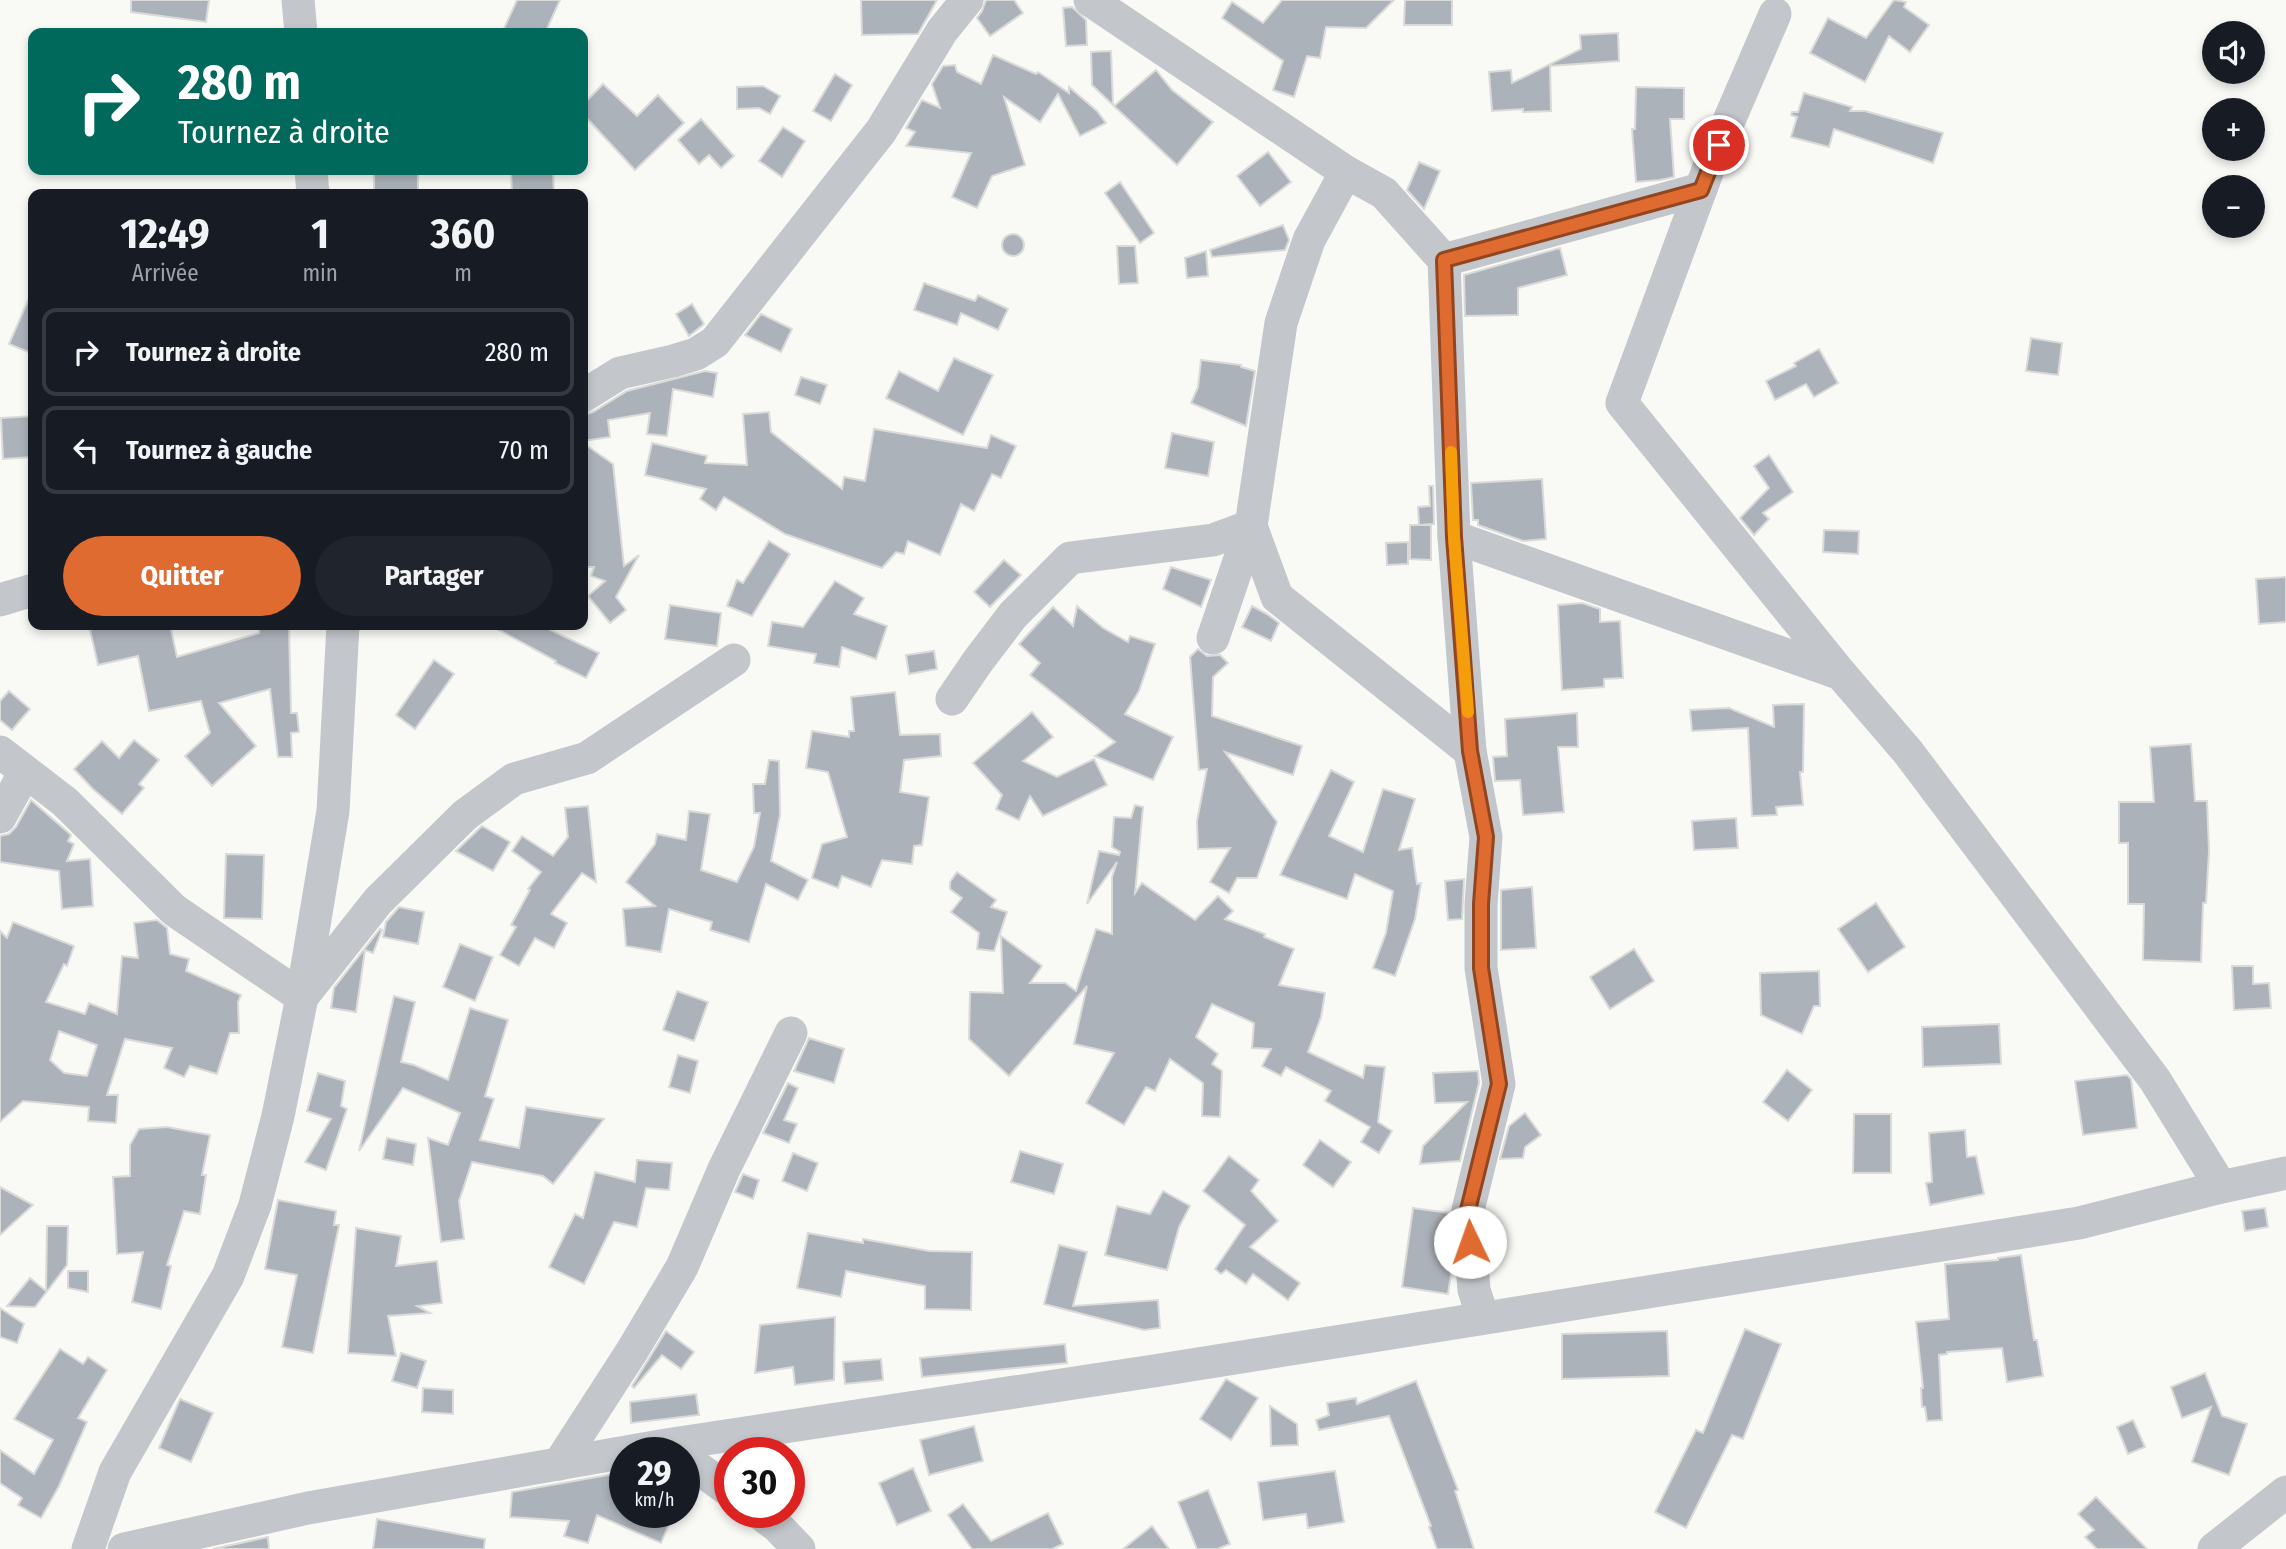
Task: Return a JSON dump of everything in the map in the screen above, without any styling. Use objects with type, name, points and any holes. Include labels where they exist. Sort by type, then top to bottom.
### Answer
[{"type":"street","points":[[298,0],[301,28]]},
{"type":"street","points":[[588,393],[620,373],[696,354],[715,342],[881,131],[942,31],[967,0]]},
{"type":"street","points":[[1090,0],[1346,172],[1384,193],[1444,260],[1454,537],[1470,751],[1486,837],[1481,904],[1481,968],[1499,1084],[1468,1210],[1474,1290],[1483,1318]]},
{"type":"street","points":[[1775,14],[1701,190],[1622,403],[1916,763],[2155,1080],[2221,1187]]},
{"type":"street","points":[[1213,638],[1251,526],[1281,323],[1309,240],[1346,172]]},
{"type":"street","points":[[1444,260],[1701,190]]},
{"type":"street","points":[[952,699],[1013,615],[1070,558],[1213,540],[1251,526]]},
{"type":"street","points":[[1251,526],[1277,597],[1470,751]]},
{"type":"street","points":[[1454,537],[1841,674]]},
{"type":"street","points":[[0,600],[28,592]]},
{"type":"street","points":[[88,1549],[115,1472],[228,1276],[255,1205],[278,1116],[302,997],[333,811],[343,630]]},
{"type":"street","points":[[302,997],[378,901],[465,815],[514,779],[587,758],[734,660]]},
{"type":"street","points":[[0,817],[13,762],[65,802],[174,910],[302,997]]},
{"type":"street","points":[[559,1464],[632,1352],[682,1267],[724,1169],[791,1033]]},
{"type":"street","points":[[700,1448],[1160,1370],[2079,1223],[2286,1173]]},
{"type":"street","points":[[124,1549],[308,1508],[559,1464],[609,1459]]},
{"type":"street","points":[[2214,1549],[2286,1492]]},
{"type":"street","points":[[779,1528],[799,1549]]},
{"type":"building","points":[[131,0],[209,0],[206,22],[131,12]]},
{"type":"building","points":[[517,0],[560,0],[547,28],[504,28]]},
{"type":"building","points":[[861,0],[937,0],[918,34],[862,35]]},
{"type":"building","points":[[986,0],[1014,0],[1023,13],[990,36],[977,18]]},
{"type":"building","points":[[1282,0],[1394,0],[1366,28],[1326,27],[1320,58],[1307,56],[1294,97],[1273,90],[1283,61],[1222,18],[1232,2],[1263,23]]},
{"type":"building","points":[[1405,0],[1452,0],[1452,25],[1404,25]]},
{"type":"building","points":[[1894,0],[1906,2],[1904,7],[1929,25],[1910,52],[1889,36],[1865,82],[1810,53],[1828,18],[1866,38]]},
{"type":"building","points":[[1072,7],[1086,20],[1087,45],[1066,46],[1063,8]]},
{"type":"building","points":[[1618,33],[1619,61],[1550,66],[1551,111],[1492,111],[1489,72],[1511,70],[1512,83],[1581,49],[1580,35]]},
{"type":"building","points":[[1111,51],[1113,105],[1092,85],[1091,52]]},
{"type":"building","points":[[993,55],[1036,74],[1038,72],[1069,93],[1069,87],[1097,111],[1106,123],[1080,136],[1058,94],[1040,122],[1004,97],[1025,165],[992,176],[977,208],[952,197],[971,153],[906,146],[915,132],[906,128],[922,100],[940,108],[932,84],[943,66],[955,65],[957,72],[981,84]]},
{"type":"building","points":[[1156,70],[1172,90],[1213,122],[1177,165],[1114,106]]},
{"type":"building","points":[[835,74],[852,85],[831,121],[813,111]]},
{"type":"building","points":[[603,84],[637,116],[658,95],[684,123],[635,170],[588,119],[588,100]]},
{"type":"building","points":[[763,86],[780,96],[770,114],[759,108],[737,109],[737,87]]},
{"type":"building","points":[[1636,87],[1684,88],[1684,119],[1670,119],[1674,177],[1636,182],[1632,129],[1635,129]]},
{"type":"building","points":[[1804,93],[1852,107],[1850,111],[1865,111],[1943,133],[1933,163],[1834,129],[1829,147],[1791,137],[1797,117],[1791,115],[1792,112],[1798,112]]},
{"type":"building","points":[[701,119],[734,156],[721,168],[709,155],[699,164],[678,140]]},
{"type":"building","points":[[783,127],[805,141],[782,177],[759,161]]},
{"type":"building","points":[[1268,152],[1291,182],[1260,206],[1237,176]]},
{"type":"building","points":[[1419,162],[1440,171],[1424,209],[1407,190]]},
{"type":"building","points":[[374,175],[418,175],[418,189],[374,189]]},
{"type":"building","points":[[511,175],[553,175],[554,189],[512,189]]},
{"type":"building","points":[[1120,182],[1154,233],[1140,243],[1105,193]]},
{"type":"building","points":[[1283,225],[1289,240],[1285,250],[1212,257],[1210,250]]},
{"type":"building","points":[[1013,234],[1021,237],[1024,245],[1021,253],[1013,256],[1005,253],[1002,245],[1005,237]]},
{"type":"building","points":[[1117,246],[1135,246],[1138,283],[1119,284]]},
{"type":"building","points":[[1560,248],[1567,275],[1518,288],[1518,315],[1465,316],[1464,275]]},
{"type":"building","points":[[1206,251],[1208,276],[1187,278],[1185,258]]},
{"type":"building","points":[[924,283],[975,301],[978,295],[1008,309],[998,330],[961,313],[957,325],[914,310]]},
{"type":"building","points":[[28,300],[28,352],[9,344]]},
{"type":"building","points":[[692,304],[704,324],[689,336],[676,314]]},
{"type":"building","points":[[761,314],[792,329],[781,352],[745,335]]},
{"type":"building","points":[[2031,338],[2062,343],[2058,375],[2026,371]]},
{"type":"building","points":[[1819,349],[1838,383],[1814,397],[1806,384],[1775,400],[1766,381],[1796,366],[1794,363]]},
{"type":"building","points":[[954,358],[993,375],[963,435],[886,398],[899,371],[938,391]]},
{"type":"building","points":[[1201,360],[1241,365],[1255,371],[1246,426],[1191,403],[1198,387]]},
{"type":"building","points":[[705,371],[717,373],[713,397],[673,389],[667,436],[647,434],[650,413],[608,420],[610,437],[588,440],[588,414],[627,391]]},
{"type":"building","points":[[801,377],[827,385],[820,404],[795,395]]},
{"type":"building","points":[[769,412],[771,432],[842,489],[844,477],[865,481],[874,429],[987,448],[991,435],[1016,446],[1001,478],[992,474],[974,511],[961,504],[940,555],[908,541],[904,554],[896,552],[882,568],[785,534],[724,497],[716,510],[700,499],[706,489],[645,475],[652,443],[707,456],[705,463],[747,465],[743,414]]},
{"type":"building","points":[[28,416],[28,457],[3,459],[1,418]]},
{"type":"building","points":[[1172,433],[1214,442],[1208,476],[1165,468]]},
{"type":"building","points":[[588,446],[613,464],[624,566],[639,555],[616,597],[626,610],[610,623],[588,596],[605,581],[591,576],[594,567],[588,567]]},
{"type":"building","points":[[1769,455],[1793,492],[1763,513],[1769,519],[1754,535],[1740,518],[1769,488],[1754,466]]},
{"type":"building","points":[[1542,479],[1546,539],[1523,541],[1478,525],[1478,520],[1473,520],[1471,483]]},
{"type":"building","points":[[1429,486],[1433,486],[1434,524],[1419,525],[1418,507],[1430,506]]},
{"type":"building","points":[[1410,525],[1431,525],[1431,560],[1410,559]]},
{"type":"building","points":[[1824,530],[1859,531],[1858,554],[1823,552]]},
{"type":"building","points":[[769,541],[790,554],[752,616],[727,606],[737,580],[743,583]]},
{"type":"building","points":[[1408,542],[1408,564],[1387,565],[1386,543]]},
{"type":"building","points":[[1004,560],[1021,575],[990,607],[974,592]]},
{"type":"building","points":[[1171,567],[1211,580],[1201,607],[1163,589]]},
{"type":"building","points":[[2286,577],[2286,622],[2259,624],[2256,579]]},
{"type":"building","points":[[835,581],[864,598],[854,614],[887,626],[876,659],[842,647],[839,667],[814,663],[816,654],[768,646],[772,622],[803,627]]},
{"type":"building","points":[[1582,603],[1600,609],[1600,622],[1620,621],[1623,678],[1604,679],[1604,687],[1562,690],[1558,605]]},
{"type":"building","points":[[670,605],[721,613],[717,646],[665,639]]},
{"type":"building","points":[[1077,606],[1103,628],[1128,642],[1130,636],[1155,644],[1139,691],[1125,714],[1173,737],[1153,780],[1095,756],[1115,742],[1030,675],[1040,663],[1019,644],[1053,607],[1073,626]]},
{"type":"building","points":[[1252,606],[1279,623],[1271,641],[1242,627]]},
{"type":"building","points":[[90,630],[171,630],[177,657],[259,633],[259,630],[289,630],[291,713],[297,713],[299,732],[291,733],[292,757],[278,757],[270,689],[219,703],[256,746],[212,786],[185,756],[210,733],[201,701],[149,711],[138,656],[98,665]]},
{"type":"building","points":[[499,630],[551,630],[599,653],[586,678],[555,663],[556,661]]},
{"type":"building","points":[[1198,649],[1207,656],[1220,655],[1228,663],[1213,677],[1212,716],[1302,746],[1293,775],[1225,752],[1277,822],[1257,878],[1237,878],[1229,893],[1210,882],[1230,848],[1198,849],[1197,821],[1207,769],[1199,770],[1190,657]]},
{"type":"building","points":[[934,651],[937,669],[909,674],[906,655]]},
{"type":"building","points":[[434,660],[454,674],[415,729],[396,715]]},
{"type":"building","points":[[9,691],[30,709],[12,730],[0,720],[0,701]]},
{"type":"building","points":[[895,692],[900,735],[940,734],[941,756],[904,760],[900,792],[929,797],[922,845],[914,846],[912,864],[882,860],[871,887],[842,876],[838,888],[812,878],[822,844],[847,837],[828,772],[806,768],[812,731],[849,737],[849,731],[854,731],[851,697]]},
{"type":"building","points":[[1804,704],[1803,772],[1800,772],[1803,805],[1776,807],[1777,815],[1752,816],[1748,728],[1692,731],[1690,710],[1729,708],[1774,727],[1773,705]]},
{"type":"building","points":[[1032,712],[1053,737],[1023,761],[1057,777],[1094,759],[1107,785],[1043,816],[1030,796],[1019,820],[996,809],[1002,795],[973,763]]},
{"type":"building","points":[[1577,713],[1578,747],[1558,747],[1564,812],[1523,815],[1520,780],[1495,781],[1493,757],[1507,756],[1505,719]]},
{"type":"building","points":[[134,740],[159,760],[139,784],[144,788],[122,814],[74,769],[102,741],[119,758]]},
{"type":"building","points":[[2191,744],[2195,801],[2207,801],[2209,851],[2206,903],[2203,903],[2201,962],[2143,960],[2144,904],[2128,904],[2128,843],[2119,843],[2119,802],[2154,802],[2150,747]]},
{"type":"building","points":[[769,760],[779,761],[780,815],[771,861],[808,880],[798,900],[766,884],[749,942],[710,930],[712,922],[669,909],[661,952],[626,946],[623,909],[655,906],[626,882],[655,844],[657,834],[686,840],[689,811],[710,814],[701,870],[737,882],[754,847],[760,813],[754,813],[753,784],[765,784]]},
{"type":"building","points":[[1331,770],[1354,782],[1329,836],[1363,852],[1383,789],[1415,799],[1399,850],[1412,848],[1417,884],[1421,883],[1415,919],[1395,976],[1373,968],[1386,933],[1393,891],[1355,874],[1347,899],[1280,875]]},
{"type":"building","points":[[31,800],[71,835],[68,841],[74,844],[67,861],[90,859],[93,906],[62,909],[59,871],[0,862],[0,836],[9,834],[16,827]]},
{"type":"building","points":[[1135,805],[1143,807],[1135,893],[1142,883],[1195,920],[1218,896],[1233,911],[1225,919],[1265,934],[1264,937],[1294,949],[1279,985],[1325,993],[1321,1017],[1308,1052],[1363,1078],[1365,1065],[1385,1067],[1378,1122],[1392,1131],[1379,1153],[1361,1142],[1370,1127],[1325,1101],[1331,1091],[1286,1067],[1281,1076],[1262,1066],[1271,1049],[1252,1048],[1254,1023],[1212,1004],[1196,1037],[1218,1054],[1212,1064],[1222,1071],[1220,1117],[1202,1116],[1203,1083],[1170,1059],[1155,1091],[1146,1087],[1124,1125],[1086,1103],[1114,1053],[1074,1044],[1087,986],[1009,1076],[969,1039],[970,992],[1003,993],[1001,936],[1042,966],[1030,983],[1065,983],[1076,991],[1096,929],[1112,934],[1112,877],[1117,862],[1087,904],[1099,851],[1119,855],[1120,852],[1112,847],[1114,817],[1131,818]]},
{"type":"building","points":[[588,806],[596,882],[582,873],[551,914],[567,923],[554,948],[535,938],[519,966],[500,955],[516,927],[511,925],[530,890],[528,889],[541,872],[512,851],[522,836],[553,856],[568,837],[565,808]]},
{"type":"building","points":[[1736,818],[1738,848],[1694,850],[1692,821]]},
{"type":"building","points":[[482,826],[510,842],[493,871],[456,851]]},
{"type":"building","points":[[226,854],[264,855],[262,919],[224,918]]},
{"type":"building","points":[[957,872],[996,900],[991,907],[1007,912],[994,951],[977,949],[979,933],[951,912],[962,898],[950,889],[950,882]]},
{"type":"building","points":[[1464,879],[1462,919],[1448,920],[1445,881]]},
{"type":"building","points":[[1532,887],[1536,948],[1501,950],[1501,890]]},
{"type":"building","points":[[1876,903],[1905,947],[1868,972],[1838,929]]},
{"type":"building","points":[[399,907],[424,912],[418,944],[383,937],[386,922]]},
{"type":"building","points":[[157,920],[167,928],[170,954],[189,959],[186,971],[241,995],[238,1002],[239,1033],[230,1033],[217,1074],[190,1066],[184,1077],[164,1068],[172,1048],[125,1039],[107,1095],[118,1095],[116,1123],[88,1121],[89,1107],[23,1101],[0,1122],[0,931],[7,938],[13,922],[74,946],[67,966],[64,964],[46,1002],[85,1014],[89,1003],[117,1014],[122,956],[138,958],[134,923]],"holes":[[[59,1031],[97,1045],[87,1076],[64,1073],[50,1060]]]},
{"type":"building","points":[[380,929],[382,930],[373,953],[365,950],[356,1012],[331,1008],[334,988]]},
{"type":"building","points":[[460,944],[493,957],[475,1001],[443,987]]},
{"type":"building","points":[[1634,949],[1654,981],[1610,1009],[1590,977]]},
{"type":"building","points":[[2232,966],[2253,966],[2253,984],[2269,983],[2271,1008],[2234,1010]]},
{"type":"building","points":[[1819,971],[1820,1006],[1814,1006],[1802,1034],[1761,1015],[1760,973]]},
{"type":"building","points":[[677,991],[708,1002],[694,1041],[663,1030]]},
{"type":"building","points":[[394,996],[415,1002],[401,1062],[448,1080],[470,1008],[508,1020],[485,1096],[494,1099],[480,1140],[519,1148],[526,1107],[604,1119],[553,1184],[543,1176],[472,1162],[459,1201],[464,1239],[441,1242],[428,1138],[448,1145],[460,1113],[403,1088],[359,1151]]},
{"type":"building","points":[[1999,1024],[2001,1064],[1923,1067],[1922,1027]]},
{"type":"building","points":[[809,1038],[844,1049],[834,1083],[794,1071]]},
{"type":"building","points":[[678,1055],[698,1061],[690,1093],[669,1087]]},
{"type":"building","points":[[1787,1070],[1812,1090],[1788,1121],[1763,1102]]},
{"type":"building","points":[[1478,1071],[1479,1083],[1460,1161],[1420,1164],[1423,1146],[1467,1102],[1435,1103],[1433,1073]]},
{"type":"building","points":[[318,1073],[345,1081],[341,1106],[347,1109],[326,1170],[305,1162],[331,1119],[307,1111]]},
{"type":"building","points":[[2127,1075],[2131,1079],[2137,1128],[2083,1135],[2075,1081]]},
{"type":"building","points":[[788,1083],[798,1088],[784,1120],[797,1124],[789,1143],[763,1133]]},
{"type":"building","points":[[1525,1113],[1541,1135],[1525,1147],[1523,1158],[1500,1159],[1509,1126]]},
{"type":"building","points":[[1854,1114],[1891,1114],[1891,1173],[1853,1173]]},
{"type":"building","points":[[167,1127],[210,1135],[202,1175],[206,1175],[200,1214],[184,1211],[167,1265],[171,1266],[161,1309],[132,1302],[143,1252],[117,1254],[113,1177],[130,1176],[130,1145],[139,1129]]},
{"type":"building","points":[[1965,1130],[1967,1157],[1976,1156],[1984,1194],[1930,1205],[1926,1183],[1932,1182],[1929,1133]]},
{"type":"building","points":[[387,1138],[416,1144],[413,1165],[383,1159]]},
{"type":"building","points":[[1320,1140],[1351,1162],[1333,1187],[1303,1165]]},
{"type":"building","points":[[1020,1151],[1063,1164],[1054,1194],[1011,1182]]},
{"type":"building","points":[[793,1153],[818,1163],[807,1191],[782,1181]]},
{"type":"building","points":[[1229,1156],[1259,1180],[1251,1191],[1278,1221],[1250,1247],[1300,1283],[1288,1300],[1253,1274],[1246,1284],[1226,1270],[1221,1274],[1215,1269],[1245,1225],[1203,1191]]},
{"type":"building","points":[[637,1160],[672,1163],[669,1190],[646,1188],[637,1227],[614,1222],[584,1284],[549,1267],[575,1214],[583,1218],[595,1172],[635,1182]]},
{"type":"building","points":[[743,1174],[759,1180],[753,1199],[735,1192]]},
{"type":"building","points":[[0,1187],[33,1205],[0,1235]]},
{"type":"building","points":[[1163,1191],[1190,1206],[1179,1227],[1167,1270],[1105,1255],[1117,1206],[1150,1214]]},
{"type":"building","points":[[278,1200],[336,1211],[334,1225],[339,1225],[313,1353],[282,1347],[297,1275],[265,1269]]},
{"type":"building","points":[[1413,1208],[1449,1213],[1453,1262],[1448,1294],[1402,1287]]},
{"type":"building","points":[[2265,1208],[2268,1227],[2245,1231],[2242,1211]]},
{"type":"building","points":[[47,1226],[68,1226],[67,1265],[35,1307],[7,1306],[30,1278],[46,1291]]},
{"type":"building","points":[[356,1228],[401,1236],[396,1266],[437,1261],[442,1303],[417,1306],[430,1313],[388,1316],[396,1356],[348,1353]]},
{"type":"building","points":[[808,1233],[863,1243],[863,1239],[929,1251],[972,1252],[971,1310],[925,1309],[925,1286],[846,1271],[841,1297],[797,1288]]},
{"type":"building","points":[[1059,1245],[1087,1252],[1073,1306],[1158,1300],[1160,1328],[1144,1330],[1044,1304]]},
{"type":"building","points":[[2021,1255],[2034,1340],[2037,1340],[2043,1376],[2007,1382],[2002,1348],[1939,1355],[1942,1420],[1927,1421],[1925,1407],[1922,1407],[1923,1388],[1916,1322],[1949,1319],[1945,1264],[1998,1260]]},
{"type":"building","points":[[68,1271],[88,1271],[88,1292],[68,1288]]},
{"type":"building","points":[[0,1308],[24,1324],[17,1343],[0,1337]]},
{"type":"building","points":[[835,1317],[834,1380],[795,1385],[793,1367],[755,1373],[760,1325]]},
{"type":"building","points":[[1745,1329],[1781,1344],[1743,1439],[1732,1435],[1686,1528],[1655,1512],[1696,1430],[1703,1433]]},
{"type":"building","points":[[666,1331],[694,1352],[681,1369],[662,1355],[634,1388],[632,1386]]},
{"type":"building","points":[[1667,1331],[1669,1376],[1562,1379],[1562,1334]]},
{"type":"building","points":[[1065,1344],[1067,1363],[922,1377],[920,1358]]},
{"type":"building","points":[[60,1349],[83,1364],[88,1357],[107,1370],[78,1418],[87,1422],[59,1486],[41,1518],[18,1505],[22,1498],[0,1483],[0,1450],[34,1474],[53,1440],[14,1419]]},
{"type":"building","points":[[401,1353],[426,1361],[417,1388],[392,1381]]},
{"type":"building","points":[[881,1359],[883,1380],[845,1384],[843,1362]]},
{"type":"building","points":[[2205,1373],[2222,1416],[2247,1424],[2229,1475],[2192,1462],[2211,1407],[2182,1418],[2171,1387]]},
{"type":"building","points":[[1226,1379],[1258,1398],[1231,1440],[1200,1419]]},
{"type":"building","points":[[1416,1381],[1458,1490],[1455,1491],[1474,1549],[1437,1549],[1429,1527],[1431,1526],[1389,1416],[1319,1430],[1316,1420],[1329,1415],[1327,1403],[1356,1398],[1357,1404]]},
{"type":"building","points":[[423,1388],[453,1390],[453,1414],[422,1412]]},
{"type":"building","points":[[696,1394],[699,1415],[631,1423],[630,1402]]},
{"type":"building","points":[[180,1399],[213,1413],[191,1462],[159,1448]]},
{"type":"building","points":[[1270,1406],[1297,1424],[1298,1445],[1271,1446]]},
{"type":"building","points":[[2133,1420],[2145,1447],[2128,1454],[2117,1427]]},
{"type":"building","points":[[974,1426],[983,1461],[929,1475],[920,1440]]},
{"type":"building","points":[[913,1468],[931,1511],[897,1525],[879,1483]]},
{"type":"building","points":[[1335,1471],[1344,1522],[1308,1528],[1306,1514],[1263,1520],[1258,1482]]},
{"type":"building","points":[[609,1475],[609,1520],[597,1515],[588,1543],[564,1536],[569,1521],[510,1517],[512,1492]]},
{"type":"building","points":[[1208,1490],[1230,1544],[1217,1549],[1197,1549],[1178,1502]]},
{"type":"building","points":[[2096,1497],[2147,1549],[2097,1549],[2085,1537],[2094,1530],[2078,1514]]},
{"type":"building","points":[[963,1504],[991,1541],[1048,1513],[1063,1544],[1052,1549],[972,1549],[948,1515]]},
{"type":"building","points":[[377,1519],[485,1539],[484,1549],[373,1549]]},
{"type":"building","points":[[1152,1526],[1169,1549],[1123,1549]]},
{"type":"building","points":[[627,1528],[667,1528],[661,1543]]},
{"type":"building","points":[[268,1537],[269,1549],[213,1549]]},
{"type":"slow traffic","points":[[1451,452],[1454,537],[1468,712]]},
{"type":"route","points":[[1470,1242],[1468,1210],[1499,1084],[1481,968],[1481,904],[1486,837],[1470,751],[1454,537],[1444,260],[1701,190],[1719,145]]}]
